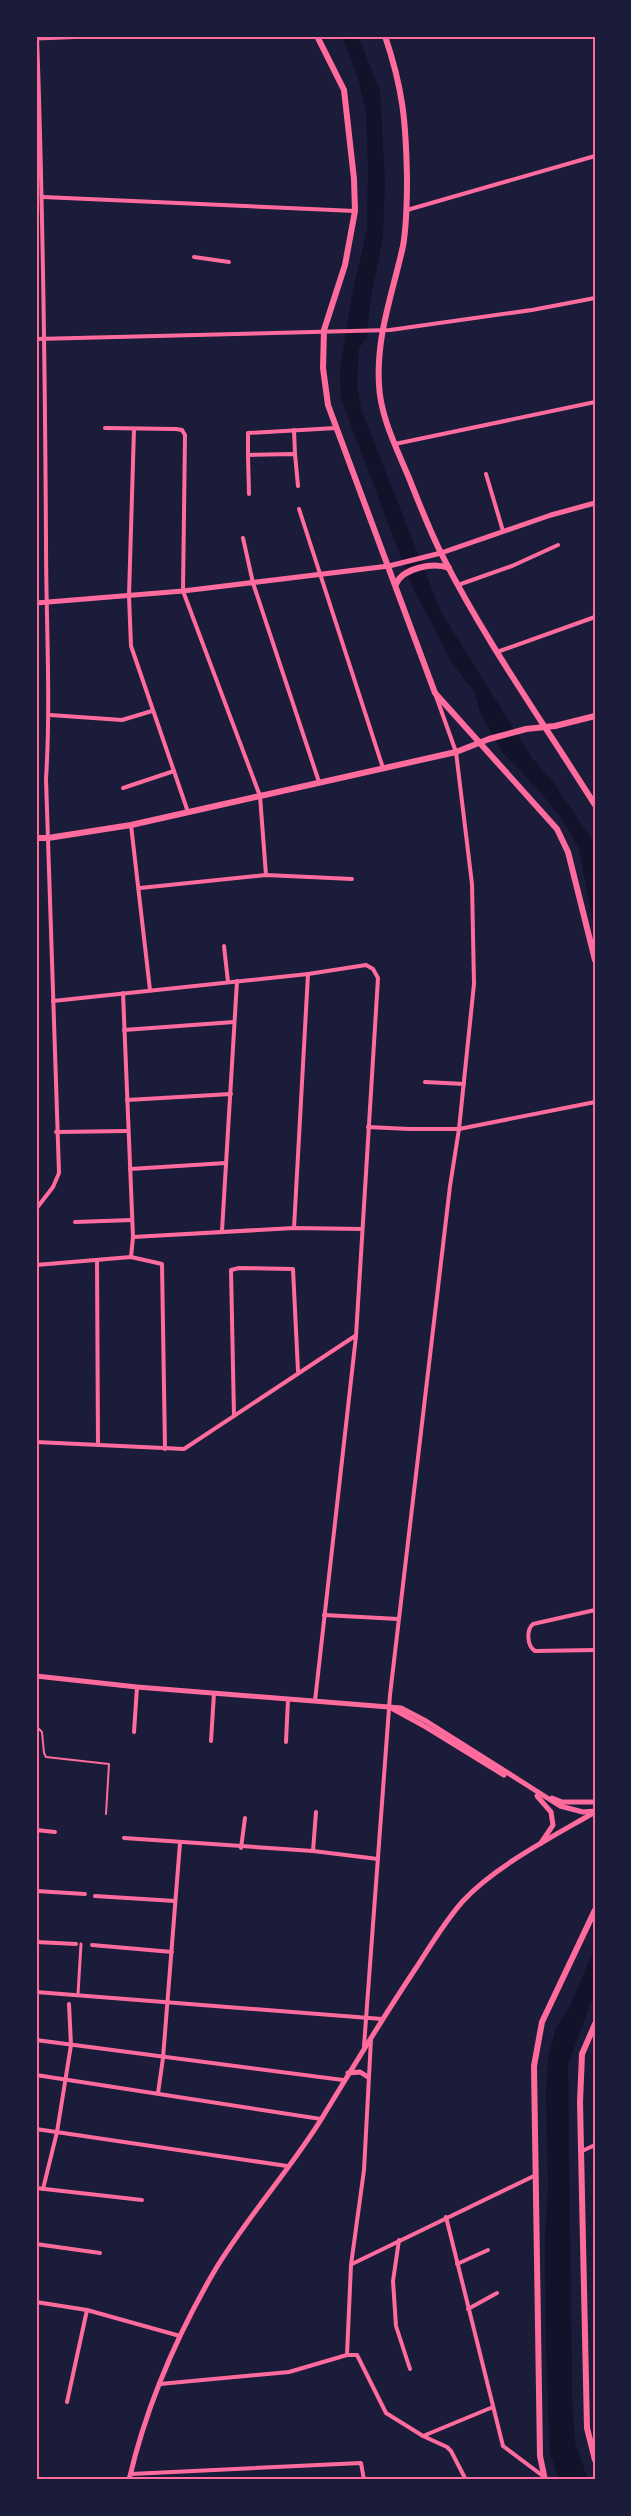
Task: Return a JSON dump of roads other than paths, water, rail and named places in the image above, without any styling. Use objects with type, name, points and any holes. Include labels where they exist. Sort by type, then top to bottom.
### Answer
[{"type":"main road","points":[[317,36],[344,90],[352,153],[354,211],[345,265],[324,330],[323,368],[328,405],[435,693],[557,829],[568,852],[595,960]]},
{"type":"main road","points":[[385,36],[399,77],[404,104],[407,210],[403,244],[382,331],[379,387],[395,444],[441,553],[497,652],[595,805]]},
{"type":"main road","points":[[395,584],[404,573],[430,566],[449,568]]},
{"type":"main road","points":[[36,838],[131,825],[456,752],[489,739],[526,729],[595,716]]},
{"type":"main road","points":[[544,2478],[540,2456],[534,2066],[542,2022],[595,1910]]},
{"type":"main road","points":[[595,2024],[582,2054],[580,2152],[587,2428],[595,2457]]},
{"type":"street","points":[[36,1209],[57,1181],[58,1173],[46,779],[50,715],[46,603],[45,340],[43,197],[36,37],[89,36]]},
{"type":"street","points":[[407,210],[595,156]]},
{"type":"street","points":[[43,197],[217,203],[354,211]]},
{"type":"street","points":[[194,257],[230,262]]},
{"type":"street","points":[[36,339],[324,330],[382,331],[532,310],[595,298]]},
{"type":"street","points":[[395,444],[595,402]]},
{"type":"street","points":[[105,428],[177,429],[182,430],[185,435],[183,591],[260,796],[266,875]]},
{"type":"street","points":[[249,494],[248,433],[337,428]]},
{"type":"street","points":[[134,429],[129,596],[131,646],[188,812]]},
{"type":"street","points":[[294,430],[298,486]]},
{"type":"street","points":[[248,455],[295,454]]},
{"type":"street","points":[[486,474],[503,531]]},
{"type":"street","points":[[36,603],[183,591],[388,566],[441,553],[595,503]]},
{"type":"street","points":[[299,509],[383,768]]},
{"type":"street","points":[[243,538],[253,583],[318,782]]},
{"type":"street","points":[[458,585],[512,566],[558,545]]},
{"type":"street","points":[[497,652],[595,617]]},
{"type":"street","points":[[364,2049],[389,1708],[398,1619],[450,1186],[459,1129],[474,984],[472,884],[456,752],[435,693]]},
{"type":"street","points":[[50,715],[122,720],[152,711]]},
{"type":"street","points":[[123,788],[174,771]]},
{"type":"street","points":[[131,825],[150,990]]},
{"type":"street","points":[[140,888],[266,875],[352,879]]},
{"type":"street","points":[[224,946],[228,982]]},
{"type":"street","points":[[53,1000],[308,974],[366,965],[373,969],[378,978],[356,1336],[315,1702]]},
{"type":"street","points":[[294,1228],[308,974]]},
{"type":"street","points":[[222,1231],[237,981]]},
{"type":"street","points":[[123,993],[133,1237],[131,1257]]},
{"type":"street","points":[[124,1030],[234,1022]]},
{"type":"street","points":[[425,1082],[464,1084]]},
{"type":"street","points":[[127,1100],[231,1094]]},
{"type":"street","points":[[368,1127],[409,1130],[459,1129],[595,1102]]},
{"type":"street","points":[[56,1132],[128,1131]]},
{"type":"street","points":[[130,1169],[226,1162]]},
{"type":"street","points":[[75,1222],[132,1220]]},
{"type":"street","points":[[133,1237],[294,1228],[362,1229]]},
{"type":"street","points":[[36,1265],[131,1257],[162,1264],[164,1269],[165,1449]]},
{"type":"street","points":[[97,1260],[98,1444]]},
{"type":"street","points":[[234,1416],[231,1270],[239,1268],[293,1269],[298,1372]]},
{"type":"street","points":[[36,1442],[165,1449],[191,1446],[298,1372],[356,1336]]},
{"type":"street","points":[[595,1610],[532,1624],[529,1629],[529,1644],[535,1651],[595,1650]]},
{"type":"street","points":[[324,1615],[398,1619]]},
{"type":"street","points":[[36,1676],[214,1694],[401,1708],[426,1721],[539,1795],[567,1809],[595,1812]]},
{"type":"street","points":[[134,1732],[137,1687]]},
{"type":"street","points":[[211,1741],[214,1694]]},
{"type":"street","points":[[286,1742],[288,1699]]},
{"type":"street","points":[[539,1795],[562,1802],[595,1802]]},
{"type":"street","points":[[538,1846],[553,1825],[551,1812],[539,1795]]},
{"type":"street","points":[[313,1851],[316,1812]]},
{"type":"street","points":[[364,2480],[361,2463],[130,2477],[160,2384],[180,2336],[215,2270],[321,2119],[343,2080],[436,1938],[464,1900],[490,1878],[595,1812]]},
{"type":"street","points":[[242,1848],[245,1818]]},
{"type":"street","points":[[36,1830],[55,1832]]},
{"type":"street","points":[[124,1838],[242,1848],[313,1851],[378,1859]]},
{"type":"street","points":[[158,2093],[163,2058],[180,1843]]},
{"type":"street","points":[[36,1891],[85,1894]]},
{"type":"street","points":[[95,1896],[175,1901]]},
{"type":"street","points":[[36,1942],[172,1952]]},
{"type":"street","points":[[78,1944],[78,1994]]},
{"type":"street","points":[[36,1992],[382,2019]]},
{"type":"street","points":[[43,2189],[57,2132],[71,2044],[69,1994]]},
{"type":"street","points":[[347,2355],[351,2265],[364,2170],[371,2037]]},
{"type":"street","points":[[36,2040],[343,2080]]},
{"type":"street","points":[[348,2073],[360,2072],[368,2077]]},
{"type":"street","points":[[36,2075],[321,2119]]},
{"type":"street","points":[[36,2129],[286,2166]]},
{"type":"street","points":[[580,2152],[595,2145]]},
{"type":"street","points":[[351,2265],[536,2175]]},
{"type":"street","points":[[36,2188],[142,2200]]},
{"type":"street","points":[[446,2217],[503,2446],[544,2478]]},
{"type":"street","points":[[399,2240],[393,2281],[395,2315],[396,2326],[410,2369]]},
{"type":"street","points":[[36,2244],[100,2253]]},
{"type":"street","points":[[457,2264],[488,2250]]},
{"type":"street","points":[[468,2309],[497,2294]]},
{"type":"street","points":[[36,2302],[87,2310],[180,2336]]},
{"type":"street","points":[[68,2402],[87,2310]]},
{"type":"street","points":[[160,2384],[289,2372],[347,2355],[357,2355],[386,2413],[451,2451],[466,2480]]},
{"type":"street","points":[[423,2436],[493,2407]]},
{"type":"lane","points":[[36,1726],[42,1732],[46,1757],[109,1764],[106,1814]]}]
